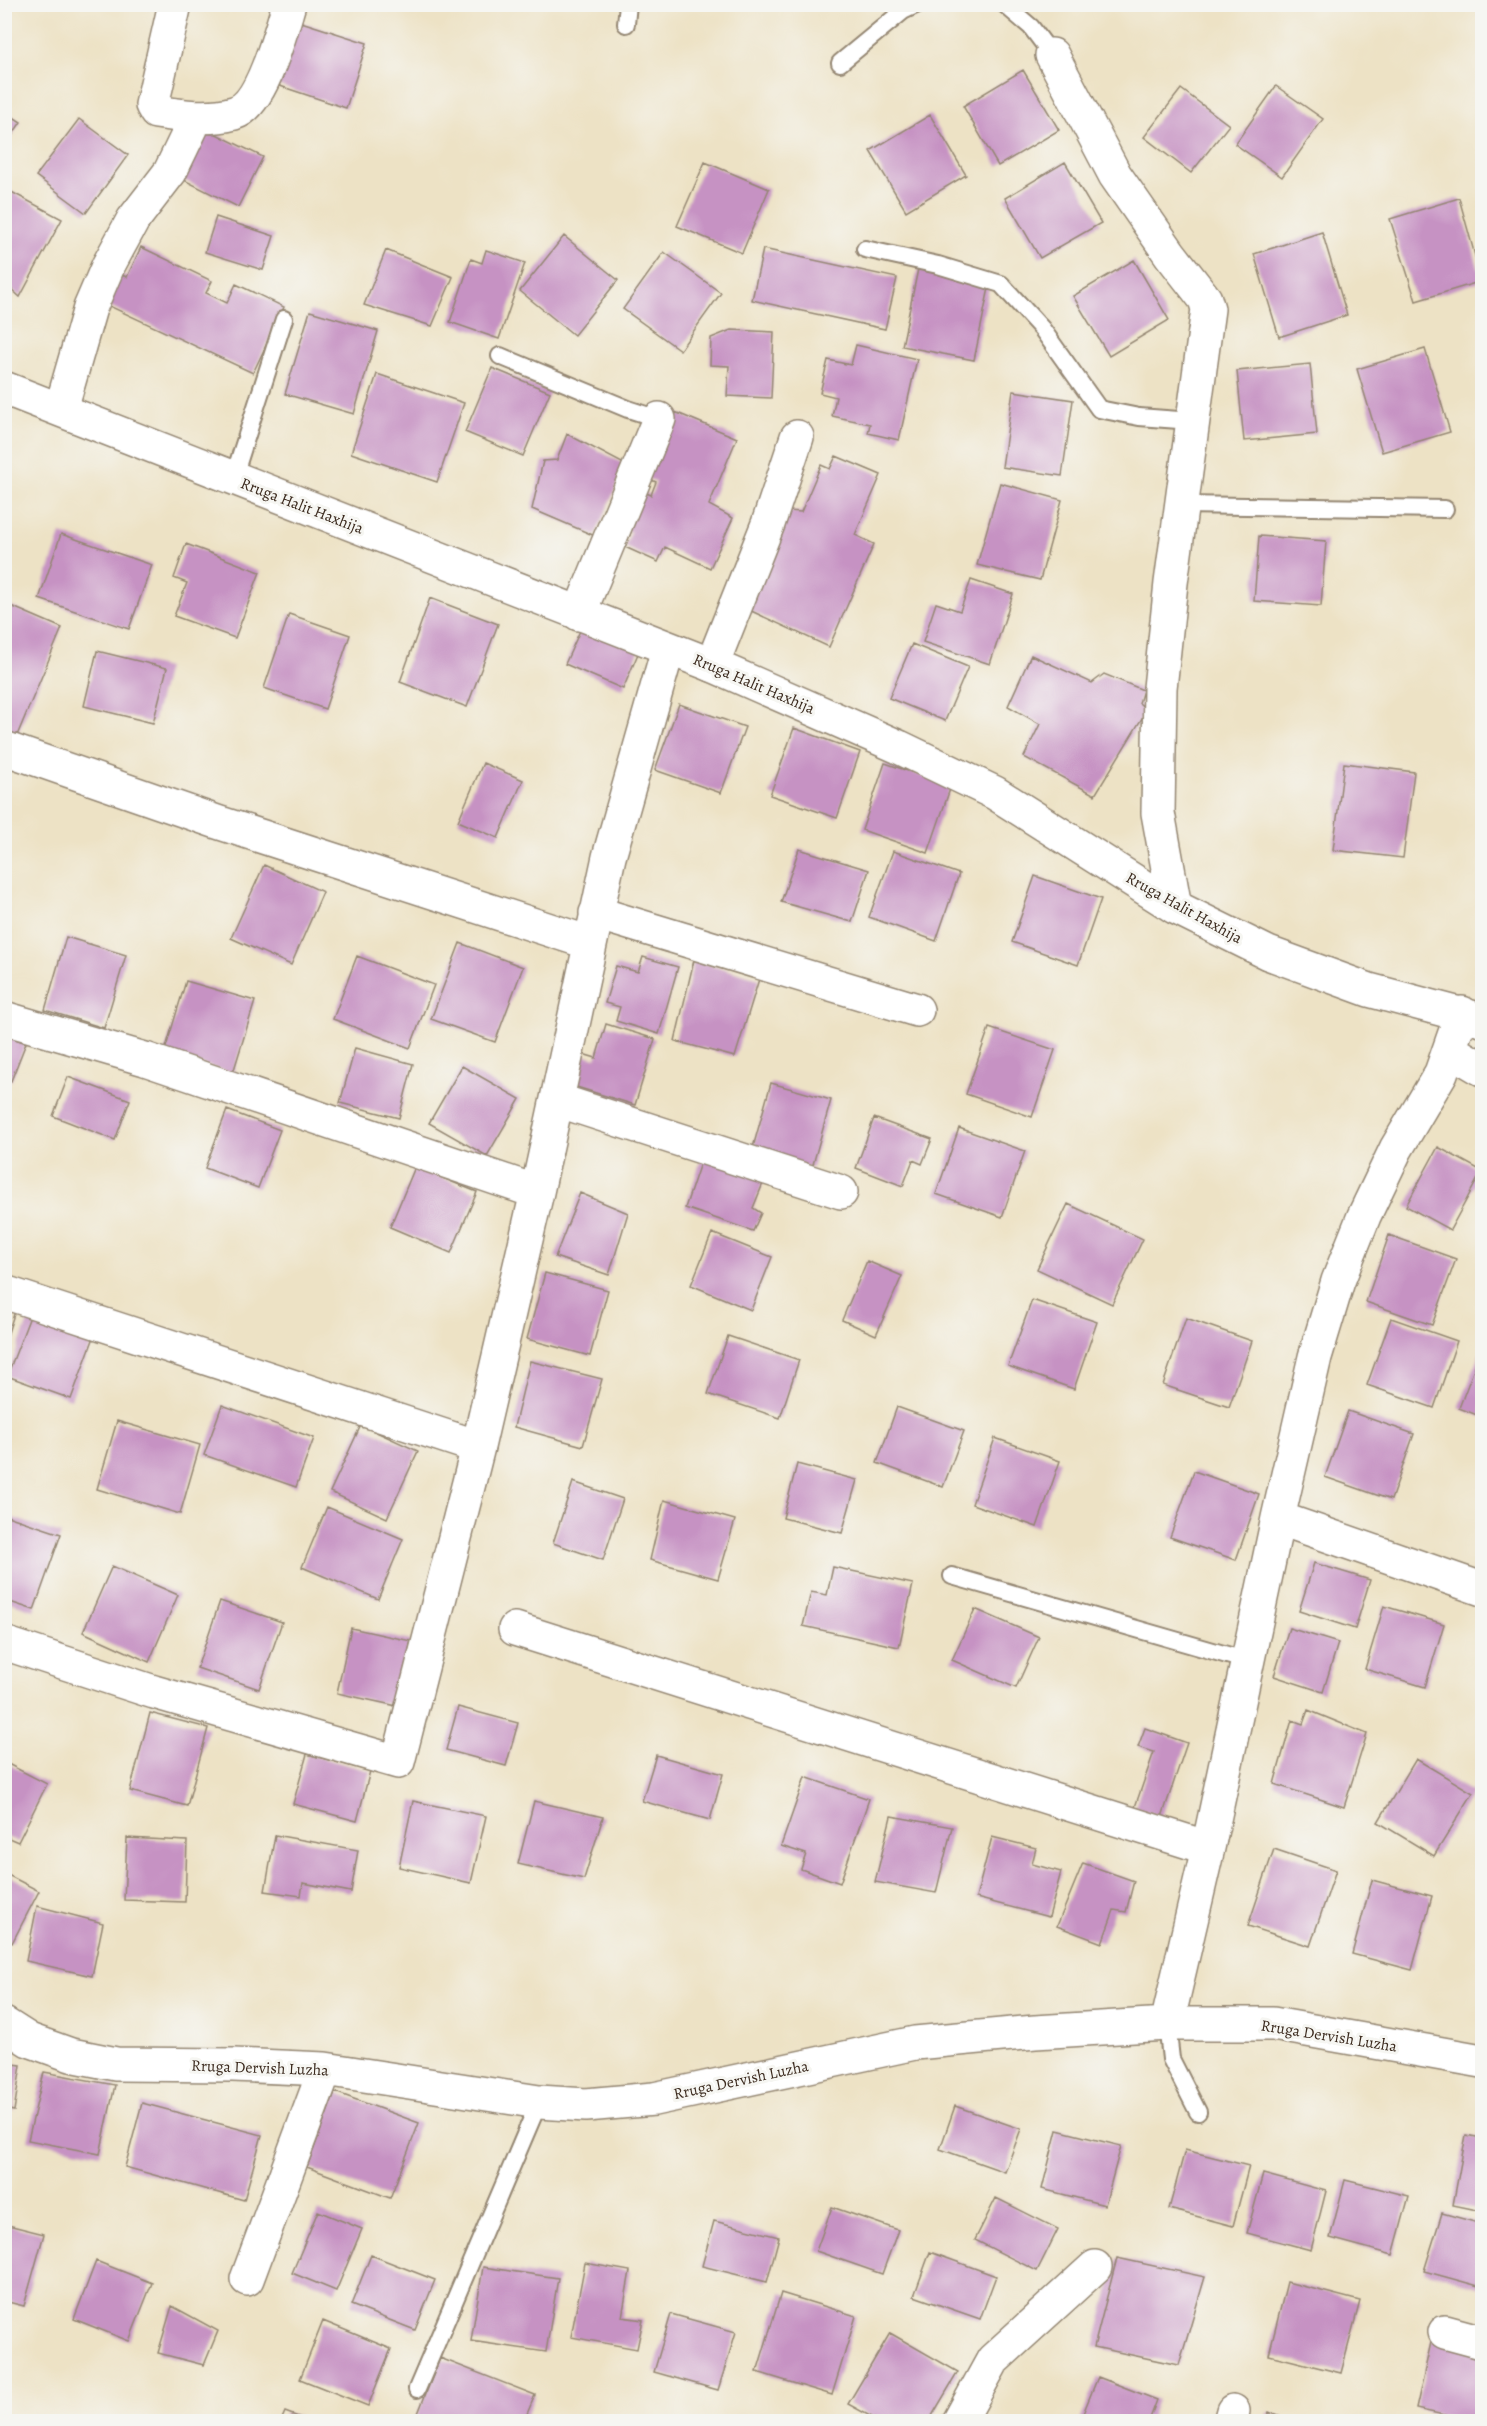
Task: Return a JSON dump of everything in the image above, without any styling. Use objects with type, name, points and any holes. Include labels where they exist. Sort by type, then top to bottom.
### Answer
[{"type":"street","points":[[175,4],[152,105],[156,112],[196,118],[237,113],[256,94],[269,69],[289,4]]},
{"type":"street","points":[[1052,55],[1115,175],[1170,254],[1206,299],[1208,309],[1181,505],[1160,688],[1158,813],[1175,907]]},
{"type":"street","points":[[61,409],[90,308],[108,266],[133,220],[170,172],[196,118]]},
{"type":"street","name":"Rruga Halit Haxhija","points":[[4,388],[233,480],[712,665],[899,747],[995,793],[1175,907],[1268,953],[1314,972],[1369,990],[1472,1017]]},
{"type":"street","points":[[579,614],[659,419]]},
{"type":"street","points":[[712,665],[765,533],[797,437]]},
{"type":"street","points":[[4,1643],[154,1692],[398,1762],[478,1446],[537,1192],[615,835],[669,649]]},
{"type":"street","points":[[4,748],[217,822],[593,928],[917,1010]]},
{"type":"street","points":[[1167,2024],[1208,1848],[1278,1518],[1315,1357],[1338,1281],[1364,1216],[1396,1149],[1441,1073],[1450,1050],[1472,1017]]},
{"type":"street","points":[[4,1018],[145,1059],[537,1192]]},
{"type":"street","points":[[1450,1050],[1482,1069]]},
{"type":"street","points":[[557,1100],[842,1192]]},
{"type":"street","points":[[4,1292],[478,1446]]},
{"type":"street","points":[[1278,1518],[1482,1589]]},
{"type":"street","points":[[515,1629],[1208,1848]]},
{"type":"street","name":"Rruga Dervish Luzha","points":[[4,2024],[29,2040],[70,2055],[116,2064],[325,2069],[539,2102],[586,2105],[654,2099],[915,2043],[1035,2032],[1167,2024],[1273,2024],[1482,2061]]},
{"type":"street","points":[[247,2278],[325,2069]]},
{"type":"street","points":[[959,2421],[993,2360],[1095,2266]]},
{"type":"street","points":[[1445,2332],[1482,2342]]},
{"type":"lane","points":[[626,24],[628,4]]},
{"type":"lane","points":[[840,63],[903,10],[918,4]]},
{"type":"lane","points":[[1004,4],[1031,27],[1052,55]]},
{"type":"lane","points":[[865,249],[938,265],[1001,284],[1042,329],[1099,409],[1139,417],[1192,421]]},
{"type":"lane","points":[[233,480],[284,319]]},
{"type":"lane","points":[[500,356],[628,409],[659,419]]},
{"type":"lane","points":[[1181,505],[1445,509]]},
{"type":"lane","points":[[952,1576],[1248,1661]]},
{"type":"lane","points":[[1167,2024],[1171,2059],[1198,2112]]},
{"type":"lane","points":[[417,2389],[539,2102]]},
{"type":"building","points":[[295,20],[367,43],[346,108],[274,84]]},
{"type":"building","points":[[1023,70],[1059,130],[998,166],[963,106]]},
{"type":"building","points":[[1276,86],[1323,119],[1282,177],[1235,144]]},
{"type":"building","points":[[1181,89],[1229,125],[1191,173],[1144,137]]},
{"type":"building","points":[[4,111],[21,122],[4,147]]},
{"type":"building","points":[[930,115],[966,175],[906,211],[870,151]]},
{"type":"building","points":[[79,119],[128,155],[86,213],[36,176]]},
{"type":"building","points":[[202,127],[263,157],[238,207],[178,177]]},
{"type":"building","points":[[705,162],[769,189],[742,253],[677,226]]},
{"type":"building","points":[[1065,162],[1101,223],[1040,258],[1005,198]]},
{"type":"building","points":[[4,188],[62,219],[20,297],[9,287],[4,292]]},
{"type":"building","points":[[1459,198],[1482,281],[1416,301],[1390,219]]},
{"type":"building","points":[[216,217],[274,236],[263,270],[205,252]]},
{"type":"building","points":[[1322,232],[1347,315],[1279,337],[1254,254]]},
{"type":"building","points":[[564,236],[618,280],[574,335],[520,291]]},
{"type":"building","points":[[141,247],[212,281],[206,293],[227,303],[236,284],[284,307],[253,373],[107,305],[121,275],[127,277]]},
{"type":"building","points":[[763,249],[897,278],[885,329],[752,300]]},
{"type":"building","points":[[386,250],[453,277],[432,326],[364,305]]},
{"type":"building","points":[[486,250],[525,263],[499,339],[450,322],[471,259],[482,263]]},
{"type":"building","points":[[664,252],[721,293],[680,350],[623,309]]},
{"type":"building","points":[[1134,260],[1169,320],[1109,356],[1073,296]]},
{"type":"building","points":[[918,269],[990,283],[974,360],[902,346]]},
{"type":"building","points":[[310,311],[378,331],[354,414],[285,394]]},
{"type":"building","points":[[731,330],[774,332],[771,398],[727,396],[729,366],[710,365],[711,338]]},
{"type":"building","points":[[856,345],[917,359],[899,440],[868,433],[870,424],[832,416],[836,397],[820,393],[828,360],[851,365]]},
{"type":"building","points":[[1425,349],[1450,432],[1382,452],[1357,369]]},
{"type":"building","points":[[1310,364],[1317,434],[1244,441],[1237,371]]},
{"type":"building","points":[[492,368],[550,392],[523,456],[465,432]]},
{"type":"building","points":[[377,374],[464,403],[437,482],[351,453]]},
{"type":"building","points":[[1013,391],[1073,400],[1062,476],[1002,467]]},
{"type":"building","points":[[675,412],[737,438],[709,505],[733,518],[710,568],[665,547],[658,562],[625,547],[631,532],[622,528],[639,490],[651,495],[656,482],[647,478]]},
{"type":"building","points":[[567,434],[626,465],[595,536],[532,509],[543,461],[557,460]]},
{"type":"building","points":[[836,456],[881,475],[855,535],[874,544],[829,647],[747,609],[788,511],[801,512],[821,465],[830,469]]},
{"type":"building","points":[[1000,483],[1062,500],[1040,580],[977,565]]},
{"type":"building","points":[[61,534],[152,565],[129,629],[39,599]]},
{"type":"building","points":[[1259,536],[1326,541],[1321,606],[1254,601]]},
{"type":"building","points":[[186,544],[260,572],[235,638],[174,616],[187,583],[174,578]]},
{"type":"building","points":[[971,580],[1013,594],[990,664],[923,642],[936,603],[960,611]]},
{"type":"building","points":[[430,598],[498,624],[467,707],[400,682]]},
{"type":"building","points":[[4,603],[62,628],[16,738],[4,733]]},
{"type":"building","points":[[289,614],[350,635],[325,709],[264,688]]},
{"type":"building","points":[[583,624],[640,649],[623,689],[565,664]]},
{"type":"building","points":[[912,644],[968,667],[945,721],[889,698]]},
{"type":"building","points":[[97,651],[167,668],[153,723],[84,706]]},
{"type":"building","points":[[1031,655],[1092,683],[1104,674],[1143,690],[1139,703],[1147,710],[1095,795],[1024,757],[1040,724],[1008,706]]},
{"type":"building","points":[[679,704],[745,727],[721,793],[655,770]]},
{"type":"building","points":[[794,728],[860,752],[837,818],[770,795]]},
{"type":"building","points":[[483,763],[523,780],[498,838],[458,821]]},
{"type":"building","points":[[885,763],[951,786],[928,853],[862,830]]},
{"type":"building","points":[[1344,763],[1414,772],[1403,858],[1333,850]]},
{"type":"building","points":[[799,849],[869,870],[852,922],[781,902]]},
{"type":"building","points":[[893,851],[959,874],[936,941],[869,917]]},
{"type":"building","points":[[264,865],[323,892],[291,965],[231,938]]},
{"type":"building","points":[[1035,876],[1101,899],[1078,965],[1012,942]]},
{"type":"building","points":[[66,937],[126,955],[104,1028],[45,1010]]},
{"type":"building","points":[[460,943],[523,967],[495,1042],[431,1019]]},
{"type":"building","points":[[357,956],[434,985],[410,1048],[333,1019]]},
{"type":"building","points":[[643,957],[678,967],[659,1034],[616,1021],[620,1007],[605,1003],[616,966],[638,972]]},
{"type":"building","points":[[694,960],[759,979],[735,1057],[675,1041]]},
{"type":"building","points":[[186,981],[255,1001],[233,1073],[164,1054]]},
{"type":"building","points":[[606,1024],[655,1039],[635,1105],[567,1084],[576,1052],[596,1058]]},
{"type":"building","points":[[989,1028],[1055,1050],[1032,1117],[966,1094]]},
{"type":"building","points":[[5,1035],[26,1043],[11,1081],[5,1078]]},
{"type":"building","points":[[355,1048],[413,1064],[399,1118],[340,1103]]},
{"type":"building","points":[[462,1066],[520,1099],[487,1156],[429,1123]]},
{"type":"building","points":[[68,1077],[130,1100],[115,1140],[53,1116]]},
{"type":"building","points":[[771,1083],[831,1100],[812,1168],[752,1151]]},
{"type":"building","points":[[227,1110],[280,1130],[258,1188],[205,1168]]},
{"type":"building","points":[[874,1118],[932,1139],[922,1164],[913,1160],[903,1186],[856,1168]]},
{"type":"building","points":[[959,1128],[1025,1151],[1002,1217],[936,1194]]},
{"type":"building","points":[[1438,1147],[1482,1171],[1450,1230],[1406,1206]]},
{"type":"building","points":[[702,1157],[766,1176],[753,1208],[761,1213],[753,1231],[685,1208]]},
{"type":"building","points":[[415,1167],[477,1192],[451,1253],[390,1227]]},
{"type":"building","points":[[580,1193],[628,1213],[609,1275],[555,1257]]},
{"type":"building","points":[[1068,1204],[1143,1239],[1112,1304],[1037,1269]]},
{"type":"building","points":[[712,1233],[772,1257],[751,1310],[691,1285]]},
{"type":"building","points":[[1389,1235],[1456,1259],[1432,1325],[1366,1302]]},
{"type":"building","points":[[867,1261],[902,1276],[876,1335],[842,1320]]},
{"type":"building","points":[[545,1273],[608,1290],[590,1356],[527,1339]]},
{"type":"building","points":[[1032,1300],[1097,1322],[1074,1389],[1008,1366]]},
{"type":"building","points":[[4,1304],[16,1308],[5,1342],[4,1342]]},
{"type":"building","points":[[34,1306],[97,1329],[71,1399],[7,1376]]},
{"type":"building","points":[[1186,1318],[1252,1341],[1229,1407],[1163,1385]]},
{"type":"building","points":[[1391,1318],[1457,1341],[1434,1408],[1367,1385]]},
{"type":"building","points":[[728,1336],[799,1360],[780,1418],[708,1394]]},
{"type":"building","points":[[1482,1348],[1482,1417],[1459,1408]]},
{"type":"building","points":[[530,1361],[602,1379],[583,1446],[514,1427]]},
{"type":"building","points":[[222,1405],[314,1438],[296,1487],[204,1455]]},
{"type":"building","points":[[897,1407],[964,1431],[943,1487],[877,1463]]},
{"type":"building","points":[[1348,1411],[1414,1434],[1391,1500],[1325,1477]]},
{"type":"building","points":[[117,1421],[200,1445],[180,1514],[97,1489]]},
{"type":"building","points":[[361,1425],[418,1451],[387,1518],[330,1492]]},
{"type":"building","points":[[995,1438],[1060,1461],[1037,1527],[972,1504]]},
{"type":"building","points":[[797,1464],[857,1480],[842,1533],[783,1518]]},
{"type":"building","points":[[1194,1471],[1259,1494],[1236,1560],[1170,1537]]},
{"type":"building","points":[[573,1482],[623,1499],[603,1560],[553,1543]]},
{"type":"building","points":[[664,1500],[735,1520],[718,1579],[650,1560]]},
{"type":"building","points":[[327,1507],[403,1539],[378,1599],[302,1567]]},
{"type":"building","points":[[4,1515],[61,1534],[34,1610],[4,1600]]},
{"type":"building","points":[[1314,1563],[1370,1580],[1355,1629],[1299,1611]]},
{"type":"building","points":[[112,1566],[178,1595],[149,1662],[83,1632]]},
{"type":"building","points":[[833,1567],[913,1584],[899,1647],[803,1626],[811,1592],[827,1595]]},
{"type":"building","points":[[220,1601],[282,1622],[259,1689],[197,1668]]},
{"type":"building","points":[[1384,1606],[1444,1624],[1425,1687],[1365,1669]]},
{"type":"building","points":[[975,1609],[1039,1637],[1016,1688],[952,1660]]},
{"type":"building","points":[[351,1628],[411,1641],[397,1706],[337,1693]]},
{"type":"building","points":[[1289,1628],[1338,1643],[1323,1692],[1274,1676]]},
{"type":"building","points":[[458,1707],[518,1723],[506,1766],[446,1750]]},
{"type":"building","points":[[1308,1710],[1367,1734],[1344,1807],[1274,1784],[1292,1720],[1303,1724]]},
{"type":"building","points":[[150,1713],[208,1728],[187,1806],[130,1791]]},
{"type":"building","points":[[1145,1728],[1187,1743],[1162,1817],[1135,1807],[1154,1752],[1138,1747]]},
{"type":"building","points":[[307,1754],[370,1771],[357,1821],[293,1804]]},
{"type":"building","points":[[656,1755],[723,1774],[710,1820],[642,1801]]},
{"type":"building","points":[[1416,1759],[1473,1793],[1434,1856],[1378,1822]]},
{"type":"building","points":[[4,1762],[47,1784],[18,1842],[4,1836]]},
{"type":"building","points":[[805,1777],[869,1799],[840,1883],[801,1869],[806,1854],[781,1846]]},
{"type":"building","points":[[413,1801],[486,1816],[471,1883],[399,1867]]},
{"type":"building","points":[[534,1801],[603,1817],[584,1879],[518,1864]]},
{"type":"building","points":[[891,1816],[952,1827],[936,1893],[875,1882]]},
{"type":"building","points":[[275,1835],[358,1850],[351,1892],[303,1883],[301,1896],[265,1891]]},
{"type":"building","points":[[992,1837],[1036,1848],[1032,1864],[1061,1872],[1049,1917],[976,1898]]},
{"type":"building","points":[[127,1838],[187,1841],[185,1902],[124,1900]]},
{"type":"building","points":[[1274,1849],[1336,1870],[1310,1946],[1248,1926]]},
{"type":"building","points":[[1083,1863],[1134,1881],[1126,1912],[1114,1910],[1102,1943],[1057,1926]]},
{"type":"building","points":[[4,1873],[39,1891],[12,1943],[4,1939]]},
{"type":"building","points":[[1372,1880],[1432,1896],[1412,1970],[1352,1954]]},
{"type":"building","points":[[37,1906],[103,1923],[92,1976],[26,1961]]},
{"type":"building","points":[[4,2063],[21,2065],[14,2111],[4,2109]]},
{"type":"building","points":[[44,2072],[115,2085],[100,2154],[28,2140]]},
{"type":"building","points":[[335,2092],[419,2123],[390,2198],[307,2167]]},
{"type":"building","points":[[142,2103],[262,2135],[244,2200],[125,2167]]},
{"type":"building","points":[[955,2106],[1021,2129],[1005,2172],[940,2149]]},
{"type":"building","points":[[1057,2130],[1121,2146],[1105,2205],[1042,2189]]},
{"type":"building","points":[[1466,2135],[1482,2138],[1482,2211],[1453,2205]]},
{"type":"building","points":[[1185,2150],[1249,2166],[1233,2226],[1169,2209]]},
{"type":"building","points":[[1263,2174],[1326,2191],[1311,2250],[1247,2233]]},
{"type":"building","points":[[1345,2180],[1409,2196],[1393,2255],[1330,2238]]},
{"type":"building","points":[[996,2198],[1058,2229],[1037,2271],[975,2240]]},
{"type":"building","points":[[832,2207],[898,2230],[882,2274],[816,2251]]},
{"type":"building","points":[[318,2211],[362,2229],[336,2291],[292,2273]]},
{"type":"building","points":[[1442,2213],[1482,2224],[1482,2287],[1424,2271]]},
{"type":"building","points":[[714,2221],[779,2237],[767,2282],[702,2266]]},
{"type":"building","points":[[4,2224],[44,2234],[24,2306],[4,2301]]},
{"type":"building","points":[[930,2252],[996,2276],[980,2319],[914,2296]]},
{"type":"building","points":[[371,2255],[435,2280],[415,2330],[351,2305]]},
{"type":"building","points":[[1117,2258],[1205,2277],[1179,2365],[1094,2347]]},
{"type":"building","points":[[96,2261],[152,2283],[129,2341],[74,2319]]},
{"type":"building","points":[[585,2263],[630,2271],[622,2317],[643,2320],[637,2349],[571,2337]]},
{"type":"building","points":[[483,2267],[558,2278],[546,2352],[471,2341]]},
{"type":"building","points":[[1287,2282],[1360,2301],[1341,2373],[1269,2355]]},
{"type":"building","points":[[781,2293],[856,2316],[832,2395],[757,2372]]},
{"type":"building","points":[[172,2306],[218,2331],[204,2365],[158,2353]]},
{"type":"building","points":[[671,2314],[736,2332],[718,2390],[654,2372]]},
{"type":"building","points":[[323,2321],[391,2349],[368,2406],[300,2379]]},
{"type":"building","points":[[890,2333],[958,2372],[929,2421],[879,2421],[848,2404]]},
{"type":"building","points":[[1432,2338],[1482,2350],[1482,2421],[1416,2409]]},
{"type":"building","points":[[440,2358],[535,2395],[524,2421],[415,2421]]},
{"type":"building","points":[[1098,2377],[1157,2400],[1149,2421],[1080,2421]]},
{"type":"building","points":[[285,2412],[309,2421],[281,2421]]},
{"type":"building","points":[[1269,2412],[1290,2421],[1265,2421]]}]
